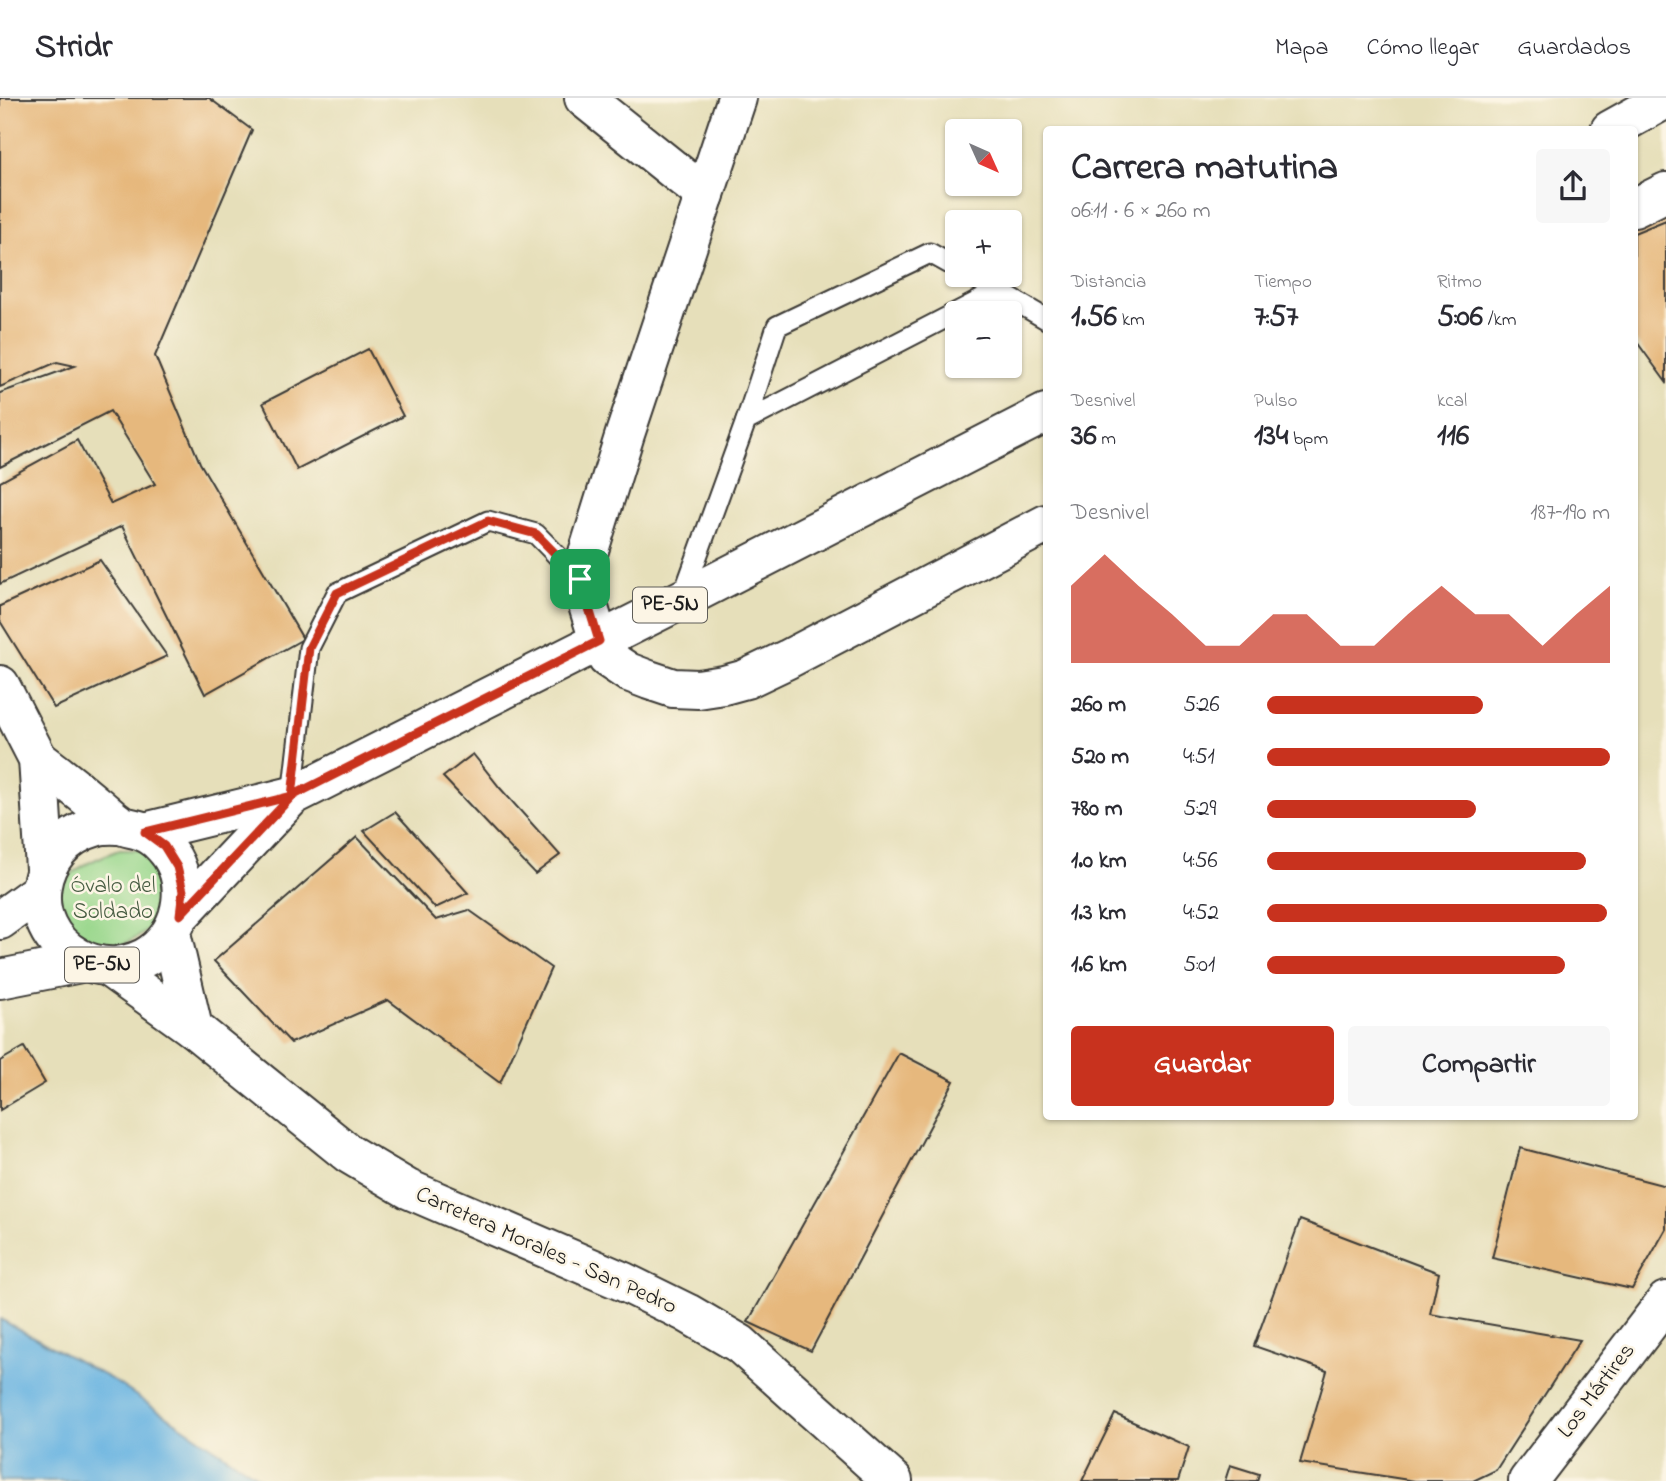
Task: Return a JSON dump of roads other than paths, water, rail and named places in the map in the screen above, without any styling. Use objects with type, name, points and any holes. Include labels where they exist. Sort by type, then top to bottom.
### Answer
[{"type":"main road","points":[[584,98],[705,195]]},
{"type":"main road","points":[[737,98],[625,434],[580,579],[607,658],[628,672],[673,688],[698,689],[746,679],[1043,526]]},
{"type":"main road","points":[[1617,126],[1666,99]]},
{"type":"main road","points":[[1638,206],[1666,192]]},
{"type":"main road","name":"PE-5N","points":[[43,880],[57,850],[74,835],[97,826],[133,828],[292,796],[1043,415]]},
{"type":"main road","name":"PE-5N","points":[[0,684],[38,759],[42,913],[51,934],[66,951],[97,964],[130,964],[151,954],[169,937],[175,924],[183,891],[177,867],[164,846],[133,828],[38,759]]},
{"type":"main road","name":"PE-5N","points":[[175,924],[292,796]]},
{"type":"main road","points":[[0,920],[43,880]]},
{"type":"main road","points":[[175,924],[193,1028]]},
{"type":"main road","points":[[0,979],[97,964]]},
{"type":"main road","name":"Carretera Morales - San Pedro","points":[[97,964],[193,1028],[349,1154],[408,1189],[624,1282],[687,1313],[740,1344],[893,1481]]},
{"type":"main road","name":"Los Mártires","points":[[1528,1481],[1666,1301]]},
{"type":"lane","points":[[681,600],[746,421],[777,326],[930,253],[945,261]]},
{"type":"lane","points":[[991,287],[1043,317]]},
{"type":"lane","points":[[746,421],[998,291]]},
{"type":"lane","points":[[292,796],[309,648],[337,593],[488,521],[536,534],[580,579]]},
{"type":"water","points":[[0,1319],[111,1379],[264,1481],[0,1481]]},
{"type":"park label","name":"Óvalo del Soldado","points":[[113,899]]}]
